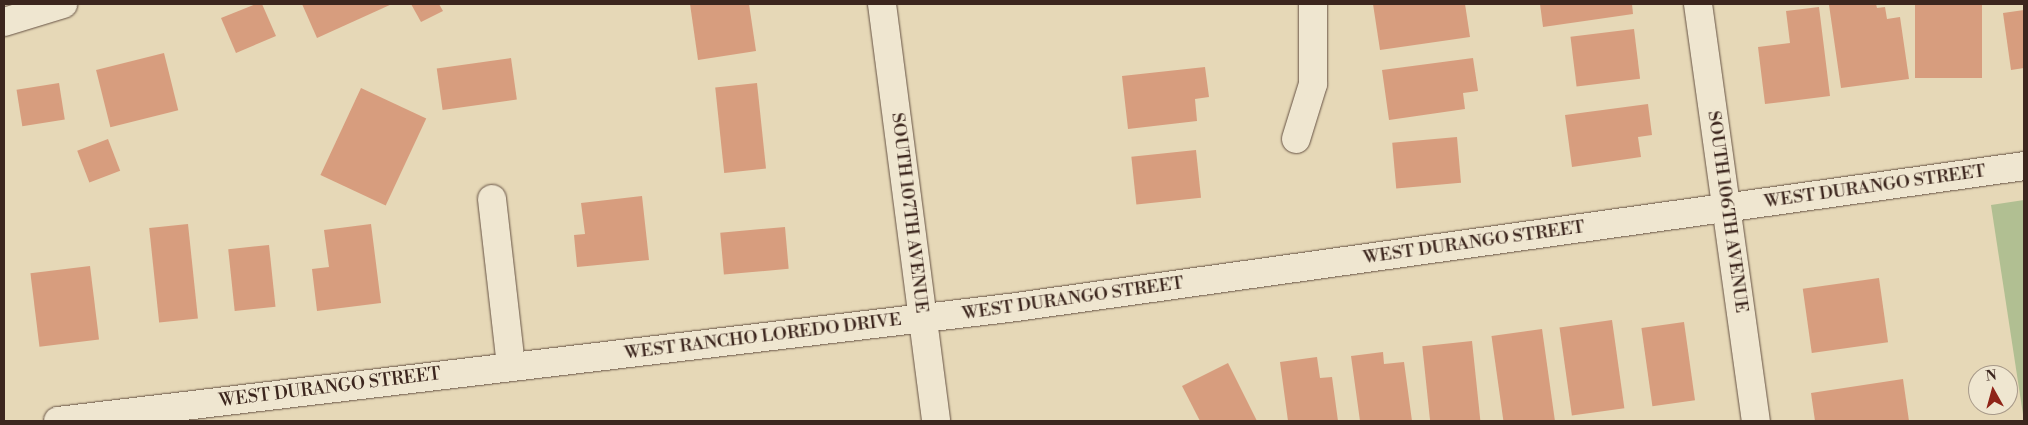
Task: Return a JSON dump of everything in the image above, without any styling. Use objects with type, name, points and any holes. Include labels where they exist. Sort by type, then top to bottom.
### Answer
[{"type":"street","points":[[4,22],[63,4]]},
{"type":"street","name":"SOUTH 107TH AVENUE","points":[[882,4],[936,421]]},
{"type":"street","points":[[1296,139],[1314,84],[1313,4]]},
{"type":"street","name":"SOUTH 106TH AVENUE","points":[[1698,4],[1756,421]]},
{"type":"street","name":"WEST DURANGO STREET","points":[[923,318],[2024,166]]},
{"type":"street","points":[[492,199],[511,366]]},
{"type":"street","name":"WEST RANCHO LOREDO DRIVE","points":[[602,356],[923,318]]},
{"type":"street","name":"WEST DURANGO STREET","points":[[58,421],[602,356]]},
{"type":"green space","points":[[2024,200],[2024,421],[2018,382],[2018,365],[2015,365],[1991,205]]},
{"type":"building","points":[[256,4],[262,4],[276,36],[236,53],[221,18]]},
{"type":"building","points":[[302,4],[392,4],[317,38]]},
{"type":"building","points":[[411,4],[439,4],[443,11],[421,22]]},
{"type":"building","points":[[690,4],[749,4],[756,51],[698,60]]},
{"type":"building","points":[[1373,4],[1465,4],[1470,37],[1380,50]]},
{"type":"building","points":[[1540,4],[1632,4],[1633,14],[1543,27]]},
{"type":"building","points":[[1876,4],[1877,8],[1885,7],[1887,19],[1900,17],[1909,79],[1841,88],[1829,5]]},
{"type":"building","points":[[1915,4],[1982,4],[1982,78],[1915,78]]},
{"type":"building","points":[[1819,7],[1830,96],[1765,104],[1758,47],[1790,43],[1786,11]]},
{"type":"building","points":[[2024,10],[2024,68],[2011,70],[2003,13]]},
{"type":"building","points":[[1634,29],[1640,79],[1577,86],[1570,37]]},
{"type":"building","points":[[164,53],[178,110],[110,127],[96,70]]},
{"type":"building","points":[[511,58],[517,100],[443,110],[437,68]]},
{"type":"building","points":[[1473,58],[1478,91],[1463,93],[1465,109],[1389,120],[1382,70]]},
{"type":"building","points":[[1205,67],[1209,97],[1195,99],[1197,121],[1128,129],[1122,76]]},
{"type":"building","points":[[59,83],[65,120],[22,126],[17,90]]},
{"type":"building","points":[[757,83],[766,169],[724,173],[715,87]]},
{"type":"building","points":[[361,88],[426,118],[386,205],[320,175]]},
{"type":"building","points":[[1648,104],[1652,135],[1638,137],[1641,157],[1572,167],[1565,115]]},
{"type":"building","points":[[1457,137],[1461,183],[1396,188],[1392,143]]},
{"type":"building","points":[[108,139],[120,171],[89,183],[77,151]]},
{"type":"building","points":[[1196,150],[1201,198],[1136,205],[1131,157]]},
{"type":"building","points":[[642,196],[649,260],[577,267],[574,235],[585,234],[581,203]]},
{"type":"building","points":[[188,224],[198,318],[159,323],[149,228]]},
{"type":"building","points":[[371,224],[381,303],[317,311],[312,269],[329,267],[324,230]]},
{"type":"building","points":[[785,227],[789,269],[724,275],[720,233]]},
{"type":"building","points":[[269,245],[275,307],[235,311],[228,249]]},
{"type":"building","points":[[90,266],[99,339],[39,347],[30,273]]},
{"type":"building","points":[[1879,278],[1888,342],[1812,353],[1803,289]]},
{"type":"building","points":[[1612,320],[1624,408],[1572,416],[1560,327]]},
{"type":"building","points":[[1684,322],[1695,400],[1652,406],[1641,328]]},
{"type":"building","points":[[1542,329],[1555,420],[1503,421],[1491,336]]},
{"type":"building","points":[[1472,341],[1480,421],[1430,421],[1422,346]]},
{"type":"building","points":[[1383,352],[1384,364],[1404,362],[1412,421],[1360,421],[1351,356]]},
{"type":"building","points":[[1317,357],[1320,378],[1332,377],[1338,421],[1288,421],[1280,362]]},
{"type":"building","points":[[1228,363],[1257,421],[1200,421],[1182,386]]},
{"type":"building","points":[[1903,379],[1909,421],[1815,421],[1811,393]]}]
